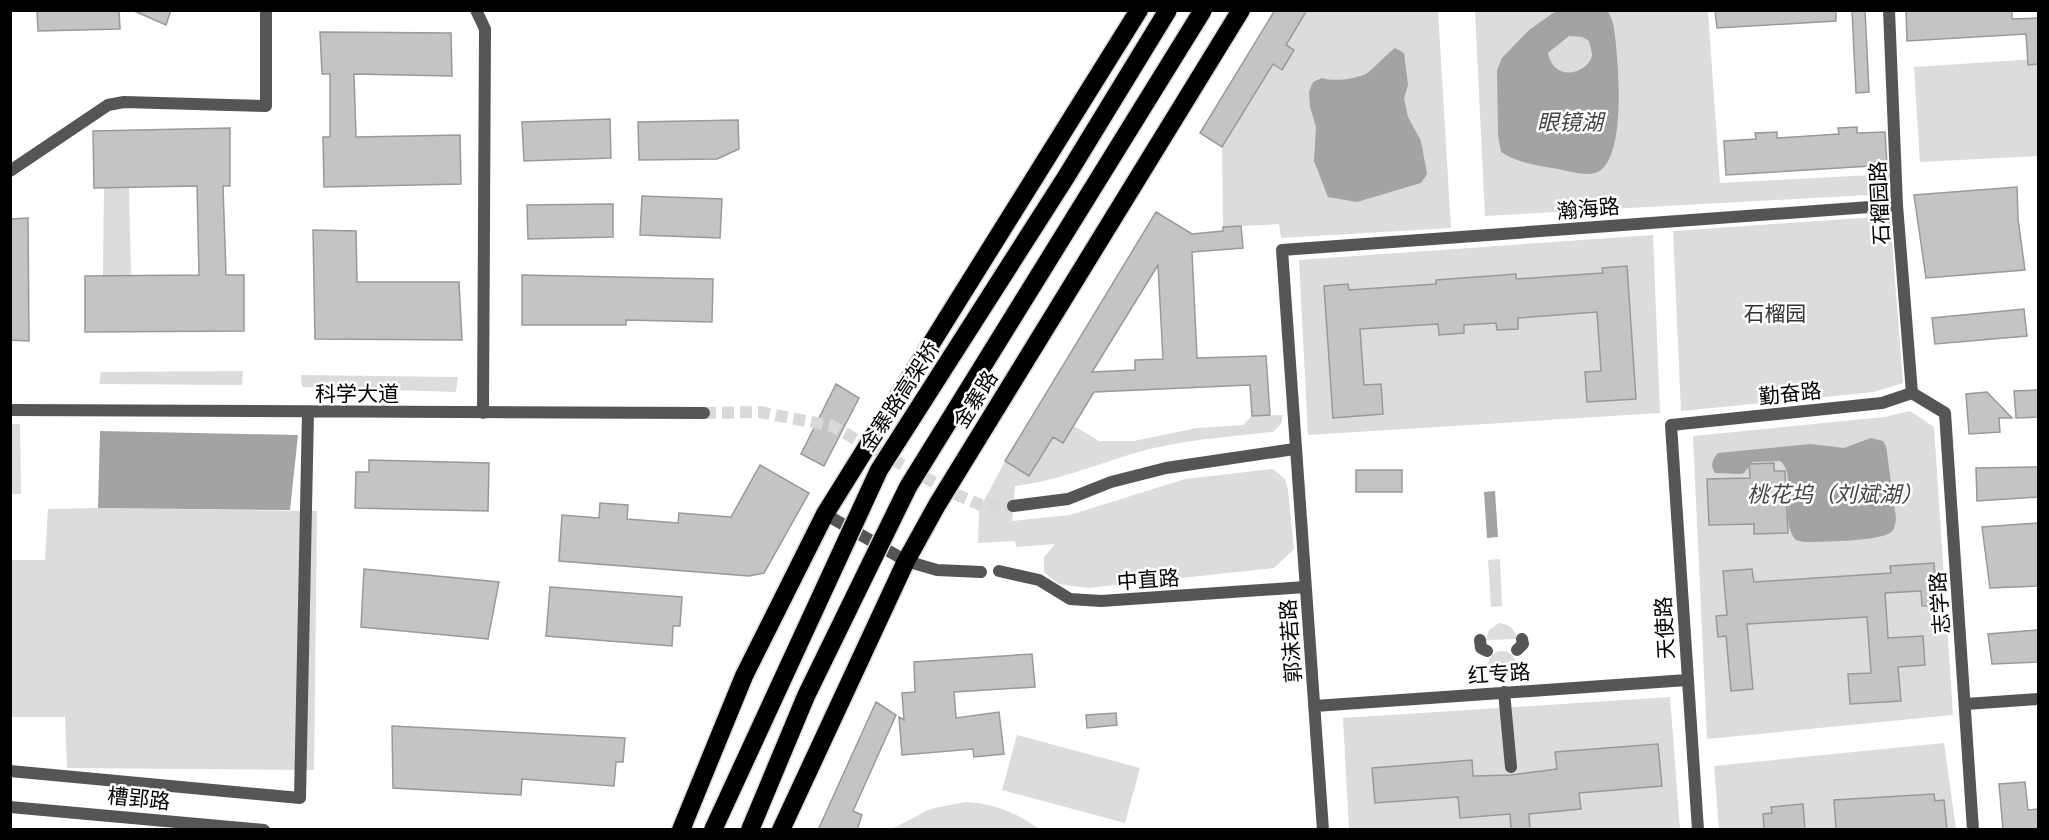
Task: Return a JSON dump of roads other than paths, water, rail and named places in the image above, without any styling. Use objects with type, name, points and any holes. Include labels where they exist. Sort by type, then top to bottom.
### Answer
[{"type":"highway","points":[[681,830],[744,676],[825,514],[1138,10]]},
{"type":"highway","name":"金寨路高架桥","points":[[713,830],[879,470],[1066,177],[1168,10]]},
{"type":"highway","points":[[750,830],[806,696],[908,487],[1203,10]]},
{"type":"highway","name":"金寨路","points":[[781,830],[906,561],[966,457],[1241,10]]},
{"type":"street","points":[[10,171],[108,105],[124,102],[266,106],[266,10]]},
{"type":"street","points":[[477,10],[485,29],[483,413]]},
{"type":"street","name":"石榴园路","points":[[1889,10],[1897,205],[1912,393]]},
{"type":"street","name":"瀚海路","points":[[1282,250],[1897,205]]},
{"type":"street","name":"郭沫若路","points":[[1282,250],[1294,449],[1323,830]]},
{"type":"street","name":"勤奋路","points":[[1671,425],[1882,403],[1912,393]]},
{"type":"street","name":"志学路","points":[[1912,393],[1945,413],[1973,830]]},
{"type":"street","name":"科学大道","points":[[10,410],[704,413]]},
{"type":"street","points":[[10,771],[300,798],[308,412]]},
{"type":"street","name":"天使路","points":[[1671,425],[1698,830]]},
{"type":"street","points":[[1013,506],[1068,499],[1111,483],[1166,468],[1294,449]]},
{"type":"street","points":[[825,514],[906,561],[937,570],[981,572]]},
{"type":"street","name":"中直路","points":[[999,571],[1039,580],[1070,598],[1101,601],[1305,587]]},
{"type":"street","name":"红专路","points":[[1315,706],[1687,680]]},
{"type":"street","points":[[1504,692],[1511,767]]},
{"type":"street","points":[[1966,704],[2038,699]]},
{"type":"street","name":"槽郢路","points":[[10,807],[264,830]]},
{"type":"water","name":"眼镜湖","points":[[1556,11],[1608,11],[1613,23],[1617,56],[1619,104],[1613,149],[1606,165],[1595,173],[1581,174],[1529,164],[1501,152],[1498,135],[1497,70],[1502,58],[1529,30]],"holes":[[[1569,36],[1582,37],[1589,41],[1592,55],[1585,67],[1571,72],[1557,69],[1551,63],[1548,53]]]},
{"type":"water","points":[[1395,48],[1404,53],[1408,85],[1404,98],[1408,117],[1421,141],[1427,174],[1421,183],[1357,202],[1328,197],[1314,161],[1316,127],[1310,107],[1309,92],[1313,82],[1322,78],[1344,79],[1366,74]]},
{"type":"water","points":[[100,431],[298,435],[290,510],[98,508]]},
{"type":"water","name":"桃花坞（刘斌湖）","points":[[1871,438],[1883,441],[1886,446],[1896,518],[1894,528],[1890,533],[1871,538],[1822,542],[1796,540],[1788,522],[1788,476],[1780,461],[1752,462],[1744,473],[1740,474],[1715,473],[1712,465],[1718,453],[1810,444],[1844,448]]},
{"type":"water","points":[[1495,491],[1498,537],[1487,538],[1484,492]]},
{"type":"tunnel","points":[[704,413],[760,412],[832,426],[955,494],[981,505],[1013,506]]},
{"type":"park label","name":"石榴园","points":[[1775,313]]}]
